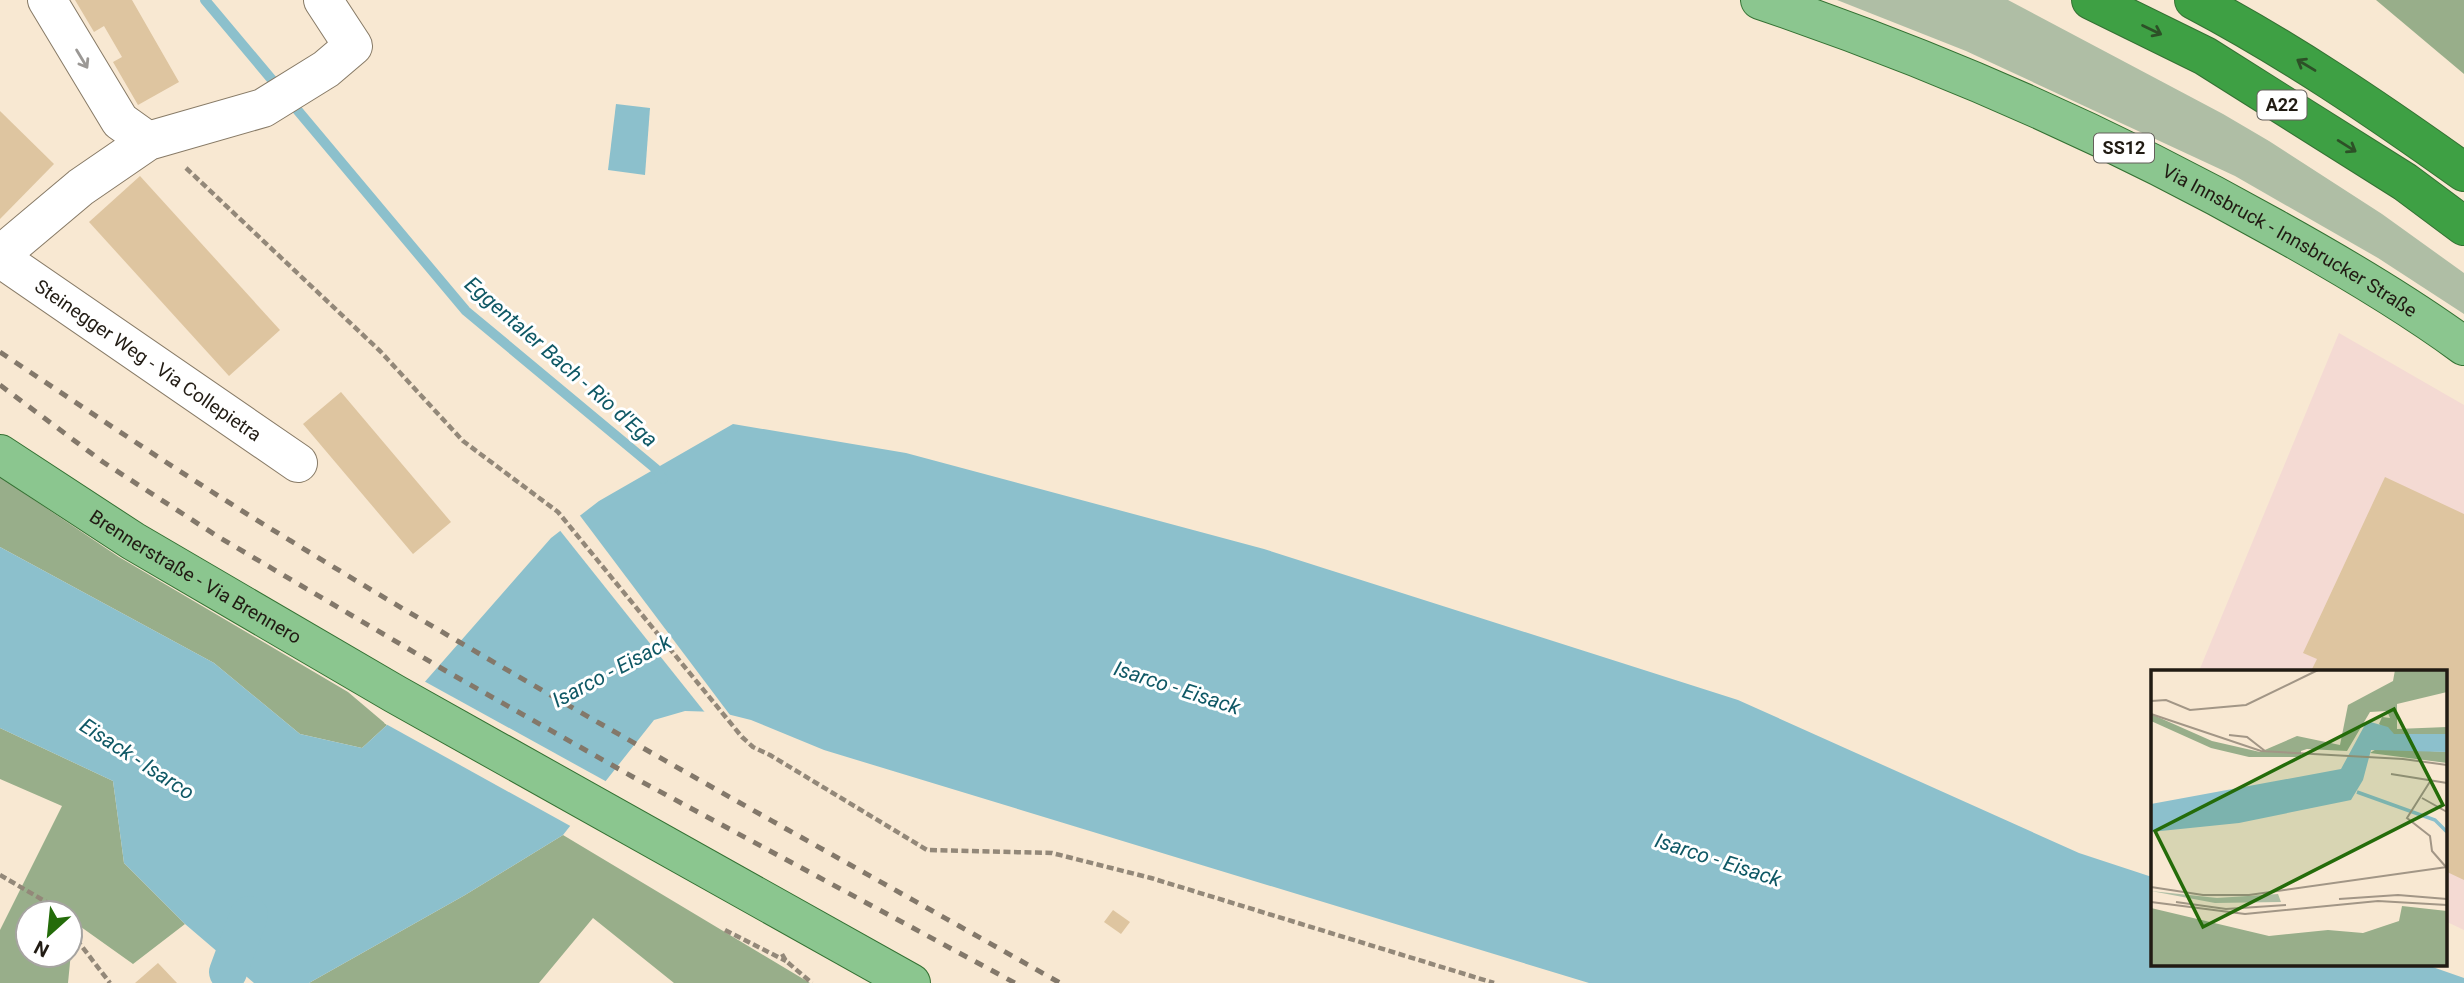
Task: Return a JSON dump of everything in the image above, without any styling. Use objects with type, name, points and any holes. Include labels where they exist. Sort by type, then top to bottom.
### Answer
[{"type":"highway","name":"A22","points":[[2091,0],[2205,56],[2404,182],[2464,226]]},
{"type":"highway","name":"A22","points":[[2194,0],[2372,106],[2464,172]]},
{"type":"main road","name":"Via Innsbruck - Innsbrucker Straße","points":[[1760,0],[1863,35],[2081,127],[2197,184],[2334,262],[2464,346]]},
{"type":"main road","name":"Brennerstraße - Via Brennero","points":[[0,454],[133,541],[395,694],[911,983]]},
{"type":"street","points":[[47,0],[120,121],[148,141]]},
{"type":"street","name":"Steinegger Weg - Via Collepietra","points":[[298,463],[0,257],[81,187],[148,141],[263,107],[326,69],[352,46],[323,0]]},
{"type":"path","points":[[148,141],[204,184],[380,351],[463,441],[558,512],[753,747],[927,850],[1052,853],[1151,877],[1494,983]]},
{"type":"path","points":[[0,875],[41,899]]},
{"type":"path","points":[[725,930],[786,961]]},
{"type":"path","points":[[84,949],[110,983]]},
{"type":"shaded area","points":[[2339,333],[2464,405],[2464,930],[2446,921],[2446,670],[2199,670]]},
{"type":"green space","points":[[1837,0],[2008,0],[2223,114],[2382,214],[2464,273],[2464,314],[2378,258],[2235,176],[1966,51]]},
{"type":"green space","points":[[2376,0],[2464,0],[2464,74]]},
{"type":"green space","points":[[0,477],[119,557],[348,692],[387,725],[362,748],[300,734],[214,663],[0,547]]},
{"type":"green space","points":[[0,728],[113,781],[124,863],[185,924],[133,964],[84,929],[84,899],[16,899],[62,806],[0,779]]},
{"type":"green space","points":[[563,835],[810,983],[674,983],[593,918],[539,983],[309,983],[465,895]]},
{"type":"green space","points":[[14,902],[14,969],[69,969],[68,983],[0,983],[0,930]]},
{"type":"water","points":[[616,104],[650,108],[645,175],[608,170]]},
{"type":"water","points":[[733,424],[906,453],[1264,549],[1738,700],[2079,853],[2151,877],[2151,965],[2427,965],[2464,978],[2464,983],[1589,983],[824,750],[751,720],[719,712],[685,711],[654,720],[563,835],[465,895],[309,983],[254,983],[185,924],[124,863],[113,781],[0,728],[0,547],[214,663],[300,734],[362,748],[387,725],[551,538],[599,501]]},
{"type":"pier","points":[[578,513],[733,719],[707,715],[558,528]]},
{"type":"pier","points":[[422,680],[609,783],[574,828],[384,723]]},
{"type":"building","points":[[75,0],[132,0],[179,82],[138,105],[113,62],[122,57],[104,26],[94,32]]},
{"type":"building","points":[[0,111],[54,164],[0,219]]},
{"type":"building","points":[[140,176],[280,330],[229,376],[89,222]]},
{"type":"building","points":[[341,392],[451,522],[413,554],[303,424]]},
{"type":"building","points":[[2385,477],[2464,514],[2464,880],[2446,871],[2446,670],[2312,670],[2317,659],[2303,653]]},
{"type":"building","points":[[1113,910],[1130,922],[1121,934],[1104,922]]},
{"type":"building","points":[[158,963],[177,983],[135,983]]},
{"type":"waterway","name":"Eggentaler Bach - Rio d'Ega","points":[[205,0],[466,311],[656,469],[663,479]]},
{"type":"waterway","points":[[228,972],[249,915]]},
{"type":"railway","points":[[0,352],[217,495],[386,599],[1060,983]]},
{"type":"railway","points":[[0,385],[103,462],[217,536],[446,671],[633,777],[1015,983]]},
{"type":"water label","name":"Isarco - Eisack","points":[[612,671]]},
{"type":"water label","name":"Isarco - Eisack","points":[[1177,688]]},
{"type":"water label","name":"Eisack - Isarco","points":[[137,759]]},
{"type":"water label","name":"Isarco - Eisack","points":[[1718,860]]}]
